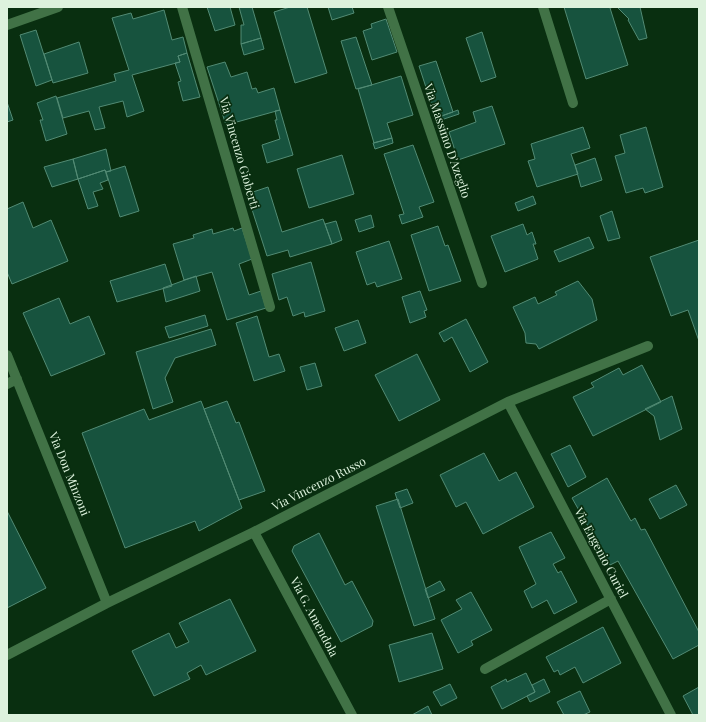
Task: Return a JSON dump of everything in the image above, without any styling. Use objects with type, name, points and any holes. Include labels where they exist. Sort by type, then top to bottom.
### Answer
[{"type":"street","points":[[7,25],[58,7]]},
{"type":"street","name":"Via Vincenzo Gioberti","points":[[182,7],[270,307]]},
{"type":"street","name":"Via Massimo D'Azeglio","points":[[388,7],[482,283]]},
{"type":"street","points":[[544,7],[573,103]]},
{"type":"street","name":"Via Vincenzo Russo","points":[[7,655],[107,603],[254,532],[508,402],[648,346]]},
{"type":"street","name":"Via Don Minzoni","points":[[7,355],[107,603]]},
{"type":"street","points":[[7,384],[17,379]]},
{"type":"street","name":"Via Eugenio Curiel","points":[[508,402],[671,715]]},
{"type":"street","name":"Via G. Amendola","points":[[254,532],[352,715]]},
{"type":"street","points":[[484,669],[611,599]]},
{"type":"building","points":[[207,7],[230,7],[235,25],[215,31]]},
{"type":"building","points":[[239,7],[252,7],[261,38],[241,44],[241,25],[244,25]]},
{"type":"building","points":[[290,7],[307,7],[327,73],[295,83],[274,12]]},
{"type":"building","points":[[328,7],[352,7],[354,13],[332,20]]},
{"type":"building","points":[[564,7],[614,7],[610,8],[628,65],[586,79]]},
{"type":"building","points":[[617,7],[640,7],[647,38],[639,40],[628,20],[629,19]]},
{"type":"building","points":[[164,10],[172,40],[183,37],[187,53],[178,56],[180,62],[132,75],[144,111],[127,117],[123,101],[99,107],[105,128],[95,130],[89,111],[63,118],[57,98],[116,81],[114,74],[129,70],[112,18],[131,13],[133,19]]},
{"type":"building","points":[[386,19],[397,52],[372,60],[363,31],[372,28],[371,24]]},
{"type":"building","points":[[36,30],[52,80],[36,86],[20,35]]},
{"type":"building","points":[[482,32],[496,77],[481,82],[466,38]]},
{"type":"building","points":[[356,37],[372,85],[356,89],[341,41]]},
{"type":"building","points":[[261,38],[264,49],[244,55],[241,44]]},
{"type":"building","points":[[79,42],[88,73],[53,83],[44,54]]},
{"type":"building","points":[[187,53],[200,97],[183,101],[178,82],[181,81],[175,63],[180,62],[178,56]]},
{"type":"building","points":[[436,61],[453,112],[436,118],[419,66]]},
{"type":"building","points":[[225,62],[231,77],[247,72],[252,89],[256,88],[258,93],[274,88],[280,110],[226,125],[207,67]]},
{"type":"building","points":[[401,76],[413,115],[387,123],[392,138],[374,143],[358,89]]},
{"type":"building","points":[[56,96],[67,134],[46,141],[40,120],[43,120],[37,103]]},
{"type":"building","points":[[7,102],[13,120],[7,122]]},
{"type":"building","points":[[492,106],[505,144],[458,160],[449,132],[476,122],[473,112]]},
{"type":"building","points":[[280,110],[293,155],[267,163],[262,145],[280,139],[275,120],[277,120],[275,111]]},
{"type":"building","points":[[458,110],[459,114],[438,121],[436,118]]},
{"type":"building","points":[[583,127],[590,148],[571,154],[578,174],[537,187],[528,161],[535,159],[531,144]]},
{"type":"building","points":[[646,127],[663,187],[645,193],[643,188],[626,193],[615,156],[625,153],[620,135]]},
{"type":"building","points":[[392,138],[393,143],[375,149],[373,143]]},
{"type":"building","points":[[413,145],[434,202],[419,207],[423,217],[402,224],[399,215],[404,214],[384,154]]},
{"type":"building","points":[[106,149],[111,171],[106,172],[105,170],[78,179],[73,159]]},
{"type":"building","points":[[342,155],[354,194],[309,208],[297,169]]},
{"type":"building","points":[[595,158],[602,180],[581,187],[575,165]]},
{"type":"building","points":[[73,159],[78,179],[52,187],[44,167]]},
{"type":"building","points":[[125,166],[139,211],[120,217],[106,172]]},
{"type":"building","points":[[105,170],[108,180],[100,183],[103,189],[93,192],[98,206],[88,209],[78,179]]},
{"type":"building","points":[[268,187],[282,232],[323,219],[332,244],[290,257],[288,250],[267,256],[247,194]]},
{"type":"building","points":[[533,196],[536,204],[518,211],[515,203]]},
{"type":"building","points":[[23,202],[33,228],[51,220],[68,261],[12,284],[7,272],[7,209]]},
{"type":"building","points":[[612,211],[620,238],[608,241],[600,216]]},
{"type":"building","points":[[371,215],[374,227],[359,232],[355,220]]},
{"type":"building","points":[[336,221],[342,240],[332,244],[325,224]]},
{"type":"building","points":[[523,224],[527,235],[532,232],[536,244],[533,244],[538,259],[505,272],[491,236]]},
{"type":"building","points":[[438,226],[445,246],[448,245],[461,281],[429,291],[411,235]]},
{"type":"building","points":[[233,228],[234,231],[242,228],[252,259],[239,264],[249,295],[261,291],[266,308],[227,320],[212,272],[184,280],[173,244],[194,238],[193,235],[212,229],[213,234]]},
{"type":"building","points":[[589,237],[594,248],[559,262],[554,251]]},
{"type":"building","points":[[699,240],[699,341],[688,310],[671,316],[650,257]]},
{"type":"building","points":[[389,241],[402,279],[377,287],[375,282],[367,285],[356,252]]},
{"type":"building","points":[[311,262],[325,311],[305,317],[304,312],[293,316],[287,297],[279,300],[272,274]]},
{"type":"building","points":[[165,264],[172,286],[117,302],[110,281]]},
{"type":"building","points":[[196,276],[200,291],[166,302],[163,288]]},
{"type":"building","points":[[578,281],[592,299],[597,320],[539,349],[536,344],[526,343],[525,333],[513,307],[535,297],[538,304],[557,295],[555,292]]},
{"type":"building","points":[[420,291],[427,310],[424,311],[426,317],[410,323],[402,297]]},
{"type":"building","points":[[59,298],[70,324],[89,316],[105,354],[51,376],[23,313]]},
{"type":"building","points":[[205,315],[208,326],[169,338],[165,327]]},
{"type":"building","points":[[257,316],[269,357],[279,354],[285,371],[254,381],[236,323]]},
{"type":"building","points":[[466,319],[488,362],[470,372],[452,337],[444,342],[439,333]]},
{"type":"building","points":[[358,320],[366,343],[344,351],[335,328]]},
{"type":"building","points":[[211,329],[216,345],[175,358],[165,378],[173,402],[153,409],[136,352]]},
{"type":"building","points":[[417,354],[440,400],[399,421],[375,375]]},
{"type":"building","points":[[315,363],[322,386],[307,390],[300,367]]},
{"type":"building","points":[[642,365],[661,402],[593,436],[573,397],[594,387],[591,383],[619,368],[623,375]]},
{"type":"building","points":[[672,396],[682,429],[660,440],[654,416],[645,409]]},
{"type":"building","points":[[201,401],[242,508],[199,531],[195,521],[125,548],[82,433],[144,409],[149,420]]},
{"type":"building","points":[[227,401],[236,423],[239,422],[265,491],[239,500],[204,409]]},
{"type":"building","points":[[570,445],[586,477],[568,487],[551,454]]},
{"type":"building","points":[[484,453],[499,481],[516,472],[534,507],[483,534],[466,502],[456,507],[440,475]]},
{"type":"building","points":[[607,478],[631,521],[635,518],[641,530],[645,529],[699,632],[699,645],[673,659],[618,561],[610,565],[572,498]]},
{"type":"building","points":[[676,485],[687,505],[660,519],[649,499]]},
{"type":"building","points":[[407,489],[413,503],[400,508],[395,493]]},
{"type":"building","points":[[398,499],[435,619],[414,626],[376,506]]},
{"type":"building","points":[[7,511],[46,588],[7,608]]},
{"type":"building","points":[[551,532],[565,558],[553,564],[558,573],[561,571],[577,602],[554,614],[547,600],[532,608],[524,591],[536,584],[519,547]]},
{"type":"building","points":[[319,533],[345,585],[352,581],[373,621],[372,626],[341,642],[292,551],[294,546]]},
{"type":"building","points":[[440,581],[445,590],[428,598],[425,589]]},
{"type":"building","points":[[471,592],[492,630],[471,641],[473,645],[458,653],[441,620],[462,609],[456,600]]},
{"type":"building","points":[[230,599],[256,651],[206,675],[201,665],[187,673],[190,679],[154,696],[132,651],[169,633],[176,648],[189,642],[179,623]]},
{"type":"building","points":[[603,627],[621,663],[583,683],[575,667],[560,675],[558,670],[554,672],[546,657]]},
{"type":"building","points":[[432,633],[443,669],[399,682],[389,645]]},
{"type":"building","points":[[526,673],[535,692],[502,709],[491,687],[506,679],[507,682]]},
{"type":"building","points":[[544,679],[550,692],[530,702],[527,696],[535,692],[532,685]]},
{"type":"building","points":[[450,684],[457,698],[441,706],[433,692]]},
{"type":"building","points":[[699,687],[699,715],[693,715],[683,696]]},
{"type":"building","points":[[580,691],[590,712],[583,715],[564,715],[557,702]]},
{"type":"building","points":[[428,706],[432,715],[412,715]]}]
